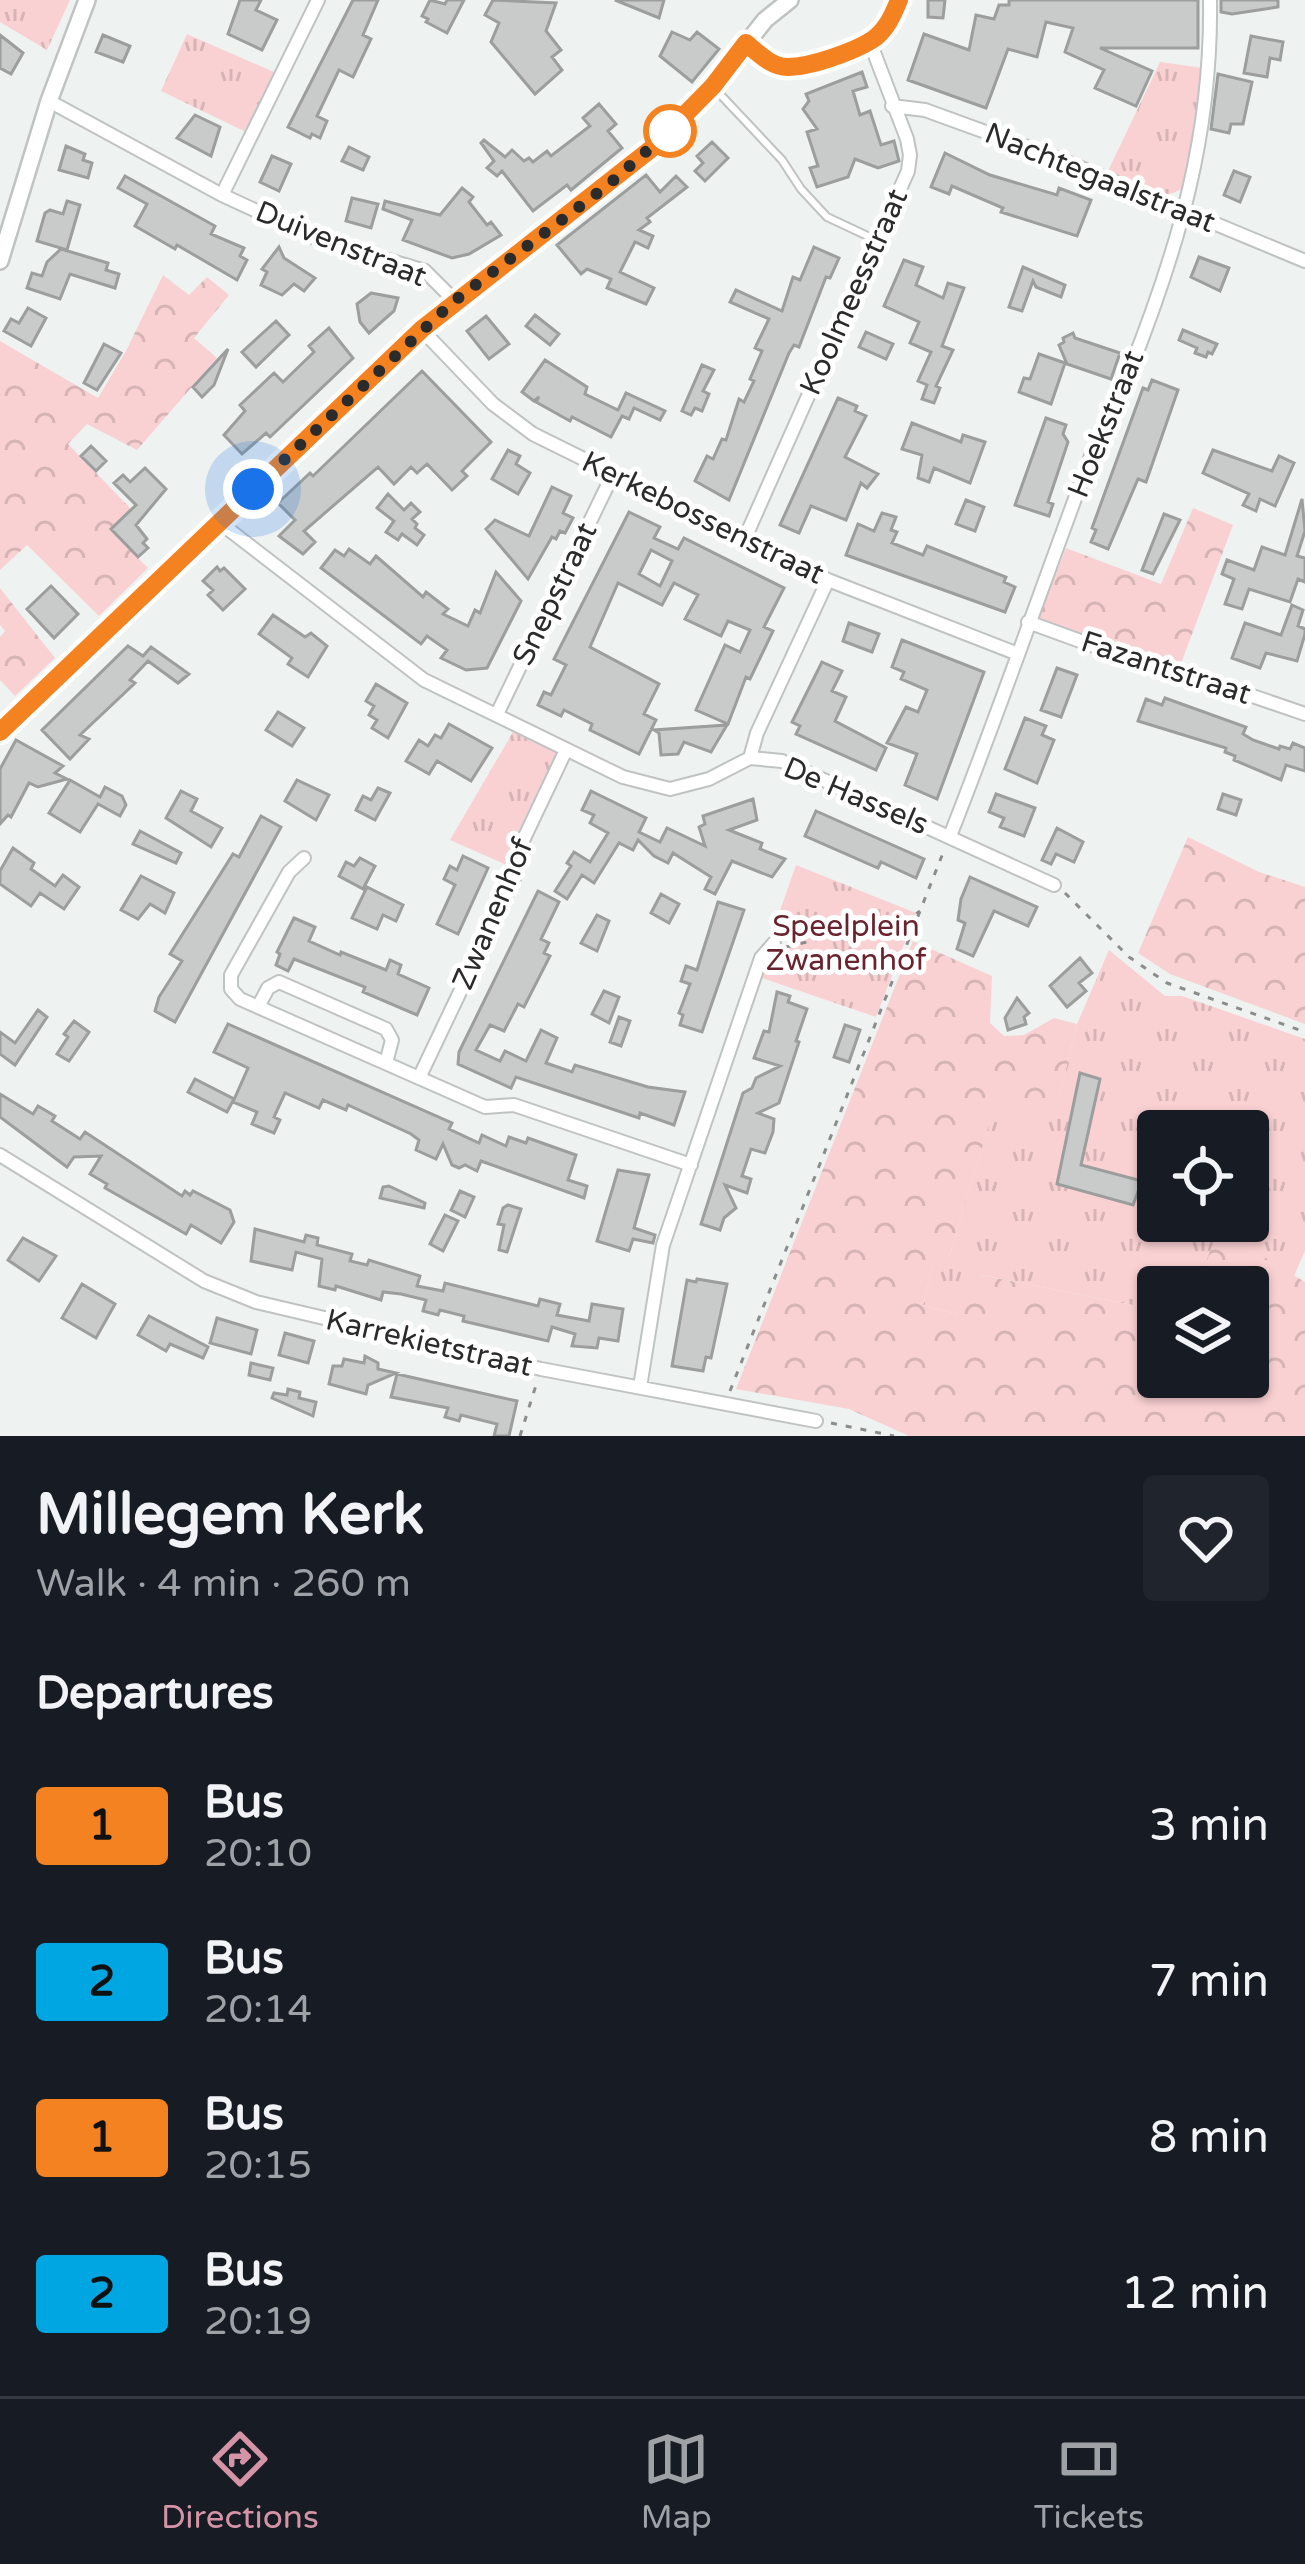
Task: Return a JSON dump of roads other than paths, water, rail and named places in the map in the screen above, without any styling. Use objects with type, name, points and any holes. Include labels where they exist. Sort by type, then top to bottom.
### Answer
[{"type":"street","points":[[0,261],[6,224],[87,0]]},
{"type":"street","name":"Duivenstraat","points":[[222,195],[318,0]]},
{"type":"street","points":[[746,43],[772,64],[788,68],[870,42],[891,19],[899,0]]},
{"type":"street","name":"Hoekstraat","points":[[950,836],[1186,212],[1208,94],[1210,0]]},
{"type":"street","points":[[0,732],[422,329],[651,149],[713,86],[782,2]]},
{"type":"street","name":"Koolmeesstraat","points":[[745,538],[908,171],[910,155],[870,42]]},
{"type":"street","name":"Duivenstraat","points":[[49,101],[222,195],[315,238],[425,271],[454,301]]},
{"type":"street","name":"Nachtegaalstraat","points":[[892,106],[925,110],[1305,262]]},
{"type":"street","name":"Kerkebossenstraat","points":[[422,329],[509,418],[828,580],[1018,654]]},
{"type":"street","name":"Snepstraat","points":[[497,714],[613,474]]},
{"type":"street","name":"De Hassels","points":[[219,522],[424,680],[647,786],[670,789],[710,779],[750,758],[782,761],[1054,886]]},
{"type":"street","points":[[750,758],[757,733],[828,580]]},
{"type":"street","name":"Fazantstraat","points":[[1028,622],[1305,713]]},
{"type":"street","name":"Zwanenhof","points":[[419,1078],[515,876],[518,851],[566,750]]},
{"type":"street","points":[[304,857],[289,872],[231,975],[231,989],[240,999],[485,1107],[514,1105],[691,1165]]},
{"type":"street","points":[[640,1387],[663,1245],[761,958],[774,943]]},
{"type":"street","points":[[258,1007],[274,982],[322,1001],[392,1034],[386,1063]]},
{"type":"street","name":"Karrekietstraat","points":[[0,1155],[203,1281],[256,1302],[541,1369],[815,1420]]},
{"type":"lane","points":[[713,86],[827,217],[878,240]]},
{"type":"park label","name":"Speelplein Zwanenhof","points":[[846,943]]}]
